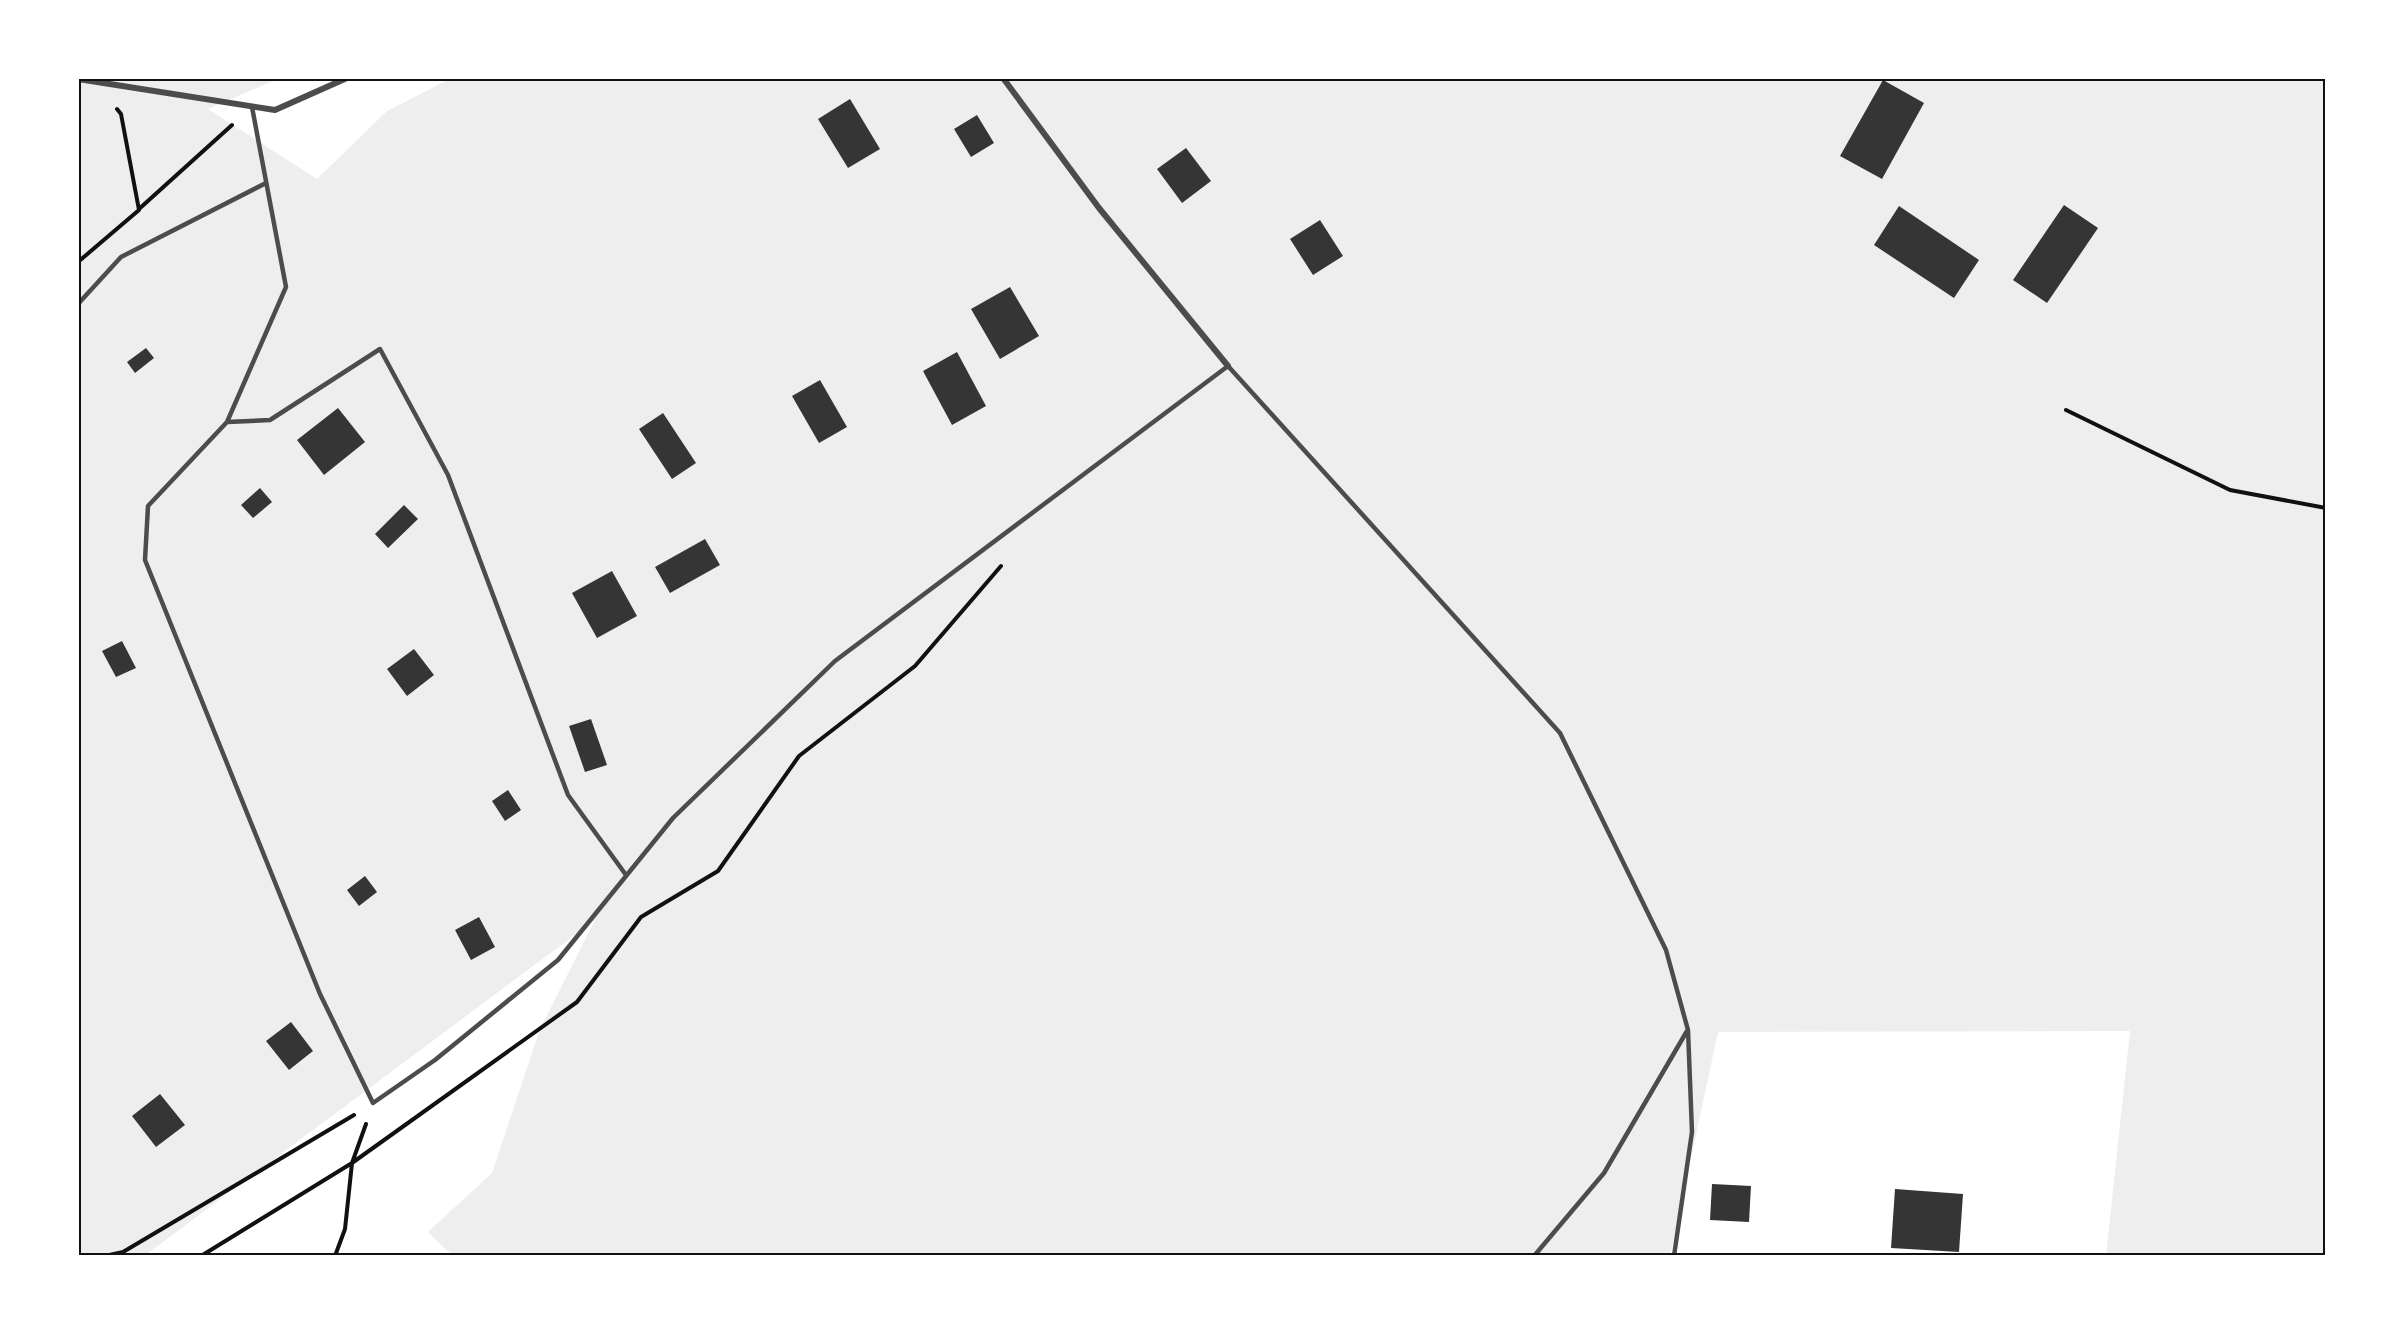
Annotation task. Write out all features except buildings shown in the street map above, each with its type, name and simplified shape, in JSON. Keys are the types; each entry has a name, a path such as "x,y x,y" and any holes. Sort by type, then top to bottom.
{"street":[{"path":"78,79 275,110 347,78"},
{"path":"1003,78 1099,208 1228,366"}],"lane":[{"path":"252,107 286,287 228,422 148,506 145,560 320,994 373,1103 435,1060 558,960 673,818 835,662 1228,366 1560,733 1666,950 1688,1030 1692,1132 1674,1256"},
{"path":"78,304 121,257 266,183"},
{"path":"228,422 270,420 380,348 448,475 568,795 626,875"},
{"path":"1534,1256 1604,1173 1688,1030"}],"path":[{"path":"93,81 121,114 139,210"},
{"path":"78,262 252,107"},
{"path":"2066,410 2230,490 2326,508"},
{"path":"201,1256 352,1163 577,1002 641,917 718,871 799,756 915,666 1005,562"},
{"path":"334,1256 345,1229 352,1163 373,1103"},
{"path":"105,1256 123,1252 373,1103"}],"shaded area":[{"path":"78,78 280,78 208,109 317,179 387,111 452,78 2326,78 2326,1256 2106,1256 2130,1031 1718,1032 1670,1256 453,1256 428,1232 492,1173 540,1029 595,920 144,1256 78,1256"}]}
